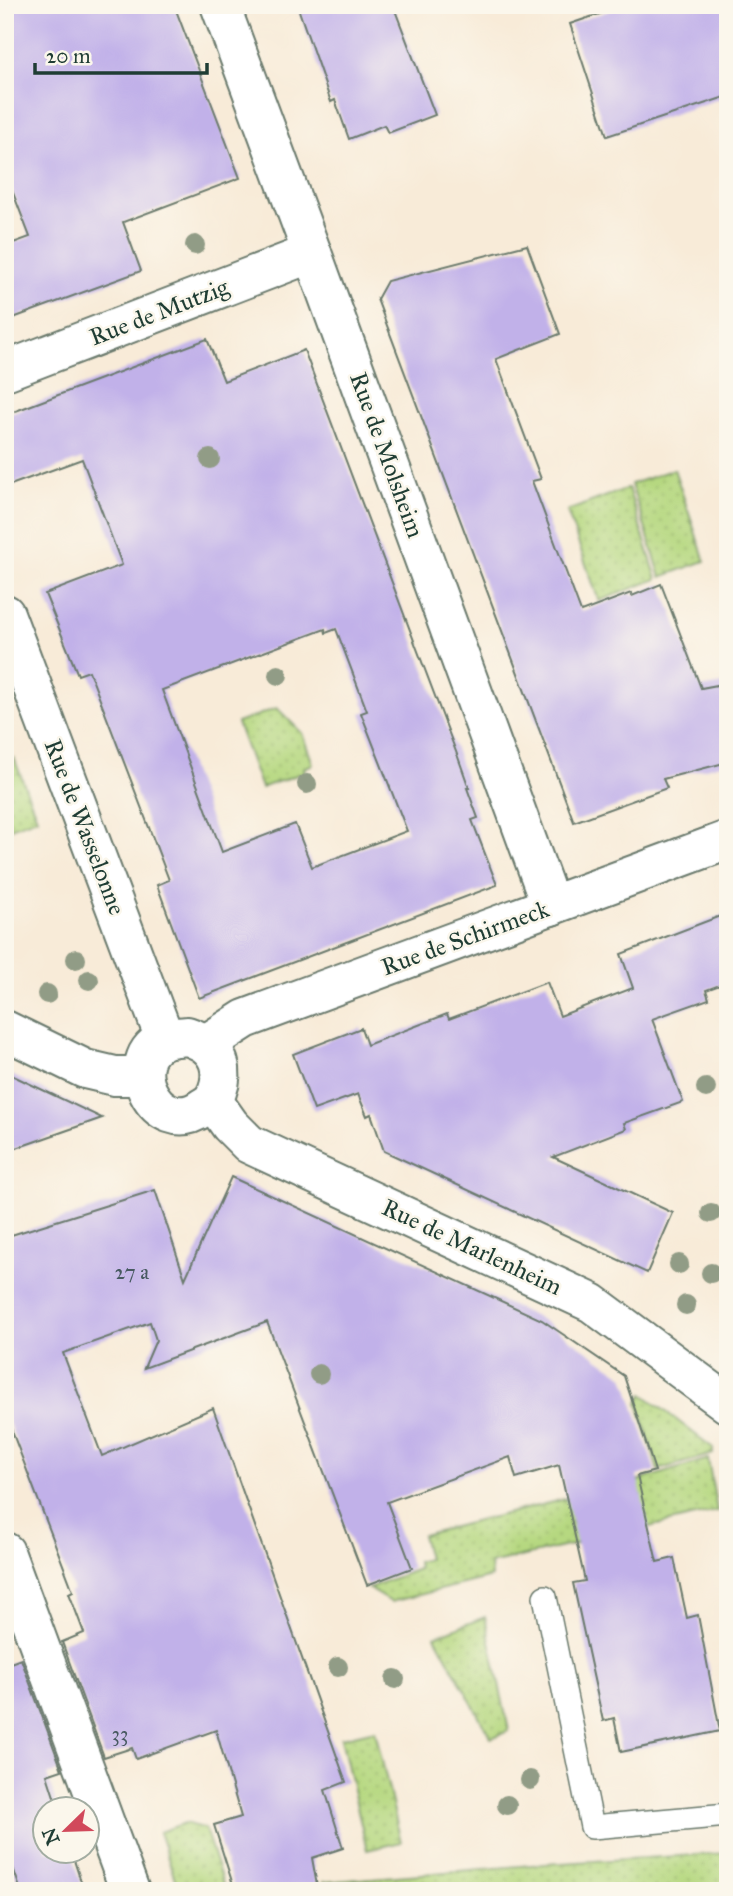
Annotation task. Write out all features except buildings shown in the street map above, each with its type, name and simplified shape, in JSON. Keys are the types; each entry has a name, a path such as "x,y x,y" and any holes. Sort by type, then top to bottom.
{"street":[{"name":"Rue de Molsheim","path":"220,5 551,906"},
{"name":"Rue de Mutzig","path":"5,371 313,253"},
{"name":"Rue de Wasselonne","path":"5,614 166,1039"},
{"name":"Rue de Schirmeck","path":"206,1044 244,1020 728,840"},
{"path":"5,1030 85,1069 115,1076 142,1076"},
{"path":"187,1036 206,1044 219,1060 221,1082 213,1101 197,1112 181,1116 165,1112 150,1098 142,1076 145,1058 153,1047 166,1039 187,1036"},
{"name":"Rue de Marlenheim","path":"213,1101 230,1125 249,1144 592,1303 728,1404"},
{"path":"5,1552 130,1891"}],"lane":[{"path":"545,1597 592,1827 728,1815"}],"green space":[{"path":"674,469 705,561 661,577 631,484"},
{"path":"628,488 657,579 599,601 567,511"},
{"path":"277,708 302,733 313,764 304,768 305,772 261,788 237,723"},
{"path":"14,758 37,818 5,830 5,762"},
{"path":"643,1394 713,1448 713,1454 658,1470 638,1403"},
{"path":"708,1459 717,1511 490,1564 491,1577 391,1602 368,1588 418,1569 417,1562 428,1559 422,1535 644,1479"},
{"path":"485,1617 509,1731 491,1738 435,1636"},
{"path":"375,1730 401,1842 367,1850 341,1738"},
{"path":"185,1823 205,1829 224,1887 212,1891 179,1891 159,1832"},
{"path":"728,1853 728,1891 326,1891 324,1882 544,1864"}]}
